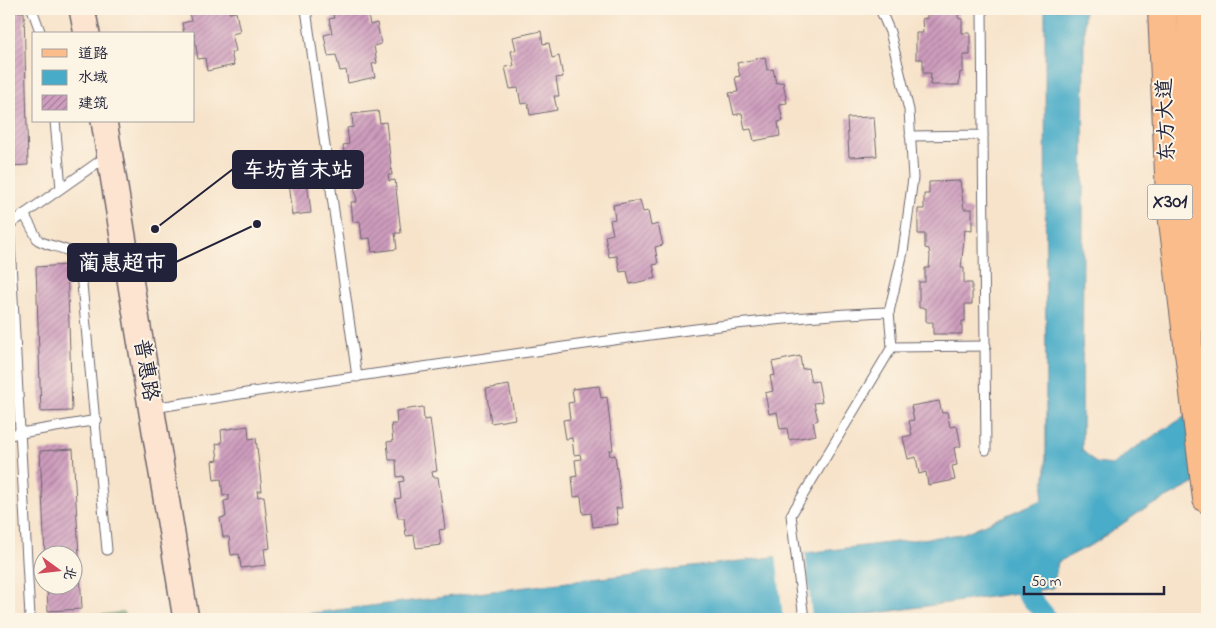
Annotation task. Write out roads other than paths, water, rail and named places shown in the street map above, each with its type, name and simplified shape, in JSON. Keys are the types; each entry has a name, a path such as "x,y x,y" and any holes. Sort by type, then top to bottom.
{"main road":[{"path":"82,9 87,32"},
{"name":"东方大道","path":"1162,9 1170,197 1206,492"},
{"path":"1188,348 1192,117 1190,9"},
{"name":"普惠路","path":"104,122 185,616"}],"lane":[{"path":"32,9 40,32"},
{"path":"306,9 357,377"},
{"path":"804,619 793,540 792,516 892,347 890,312 903,252 913,178 909,110 890,32 880,9"},
{"path":"982,9 986,450"},
{"path":"55,122 60,188"},
{"path":"910,136 983,135"},
{"path":"30,617 9,224 109,154"},
{"path":"24,214 38,240 77,255 80,263 97,420 107,550"},
{"path":"151,408 673,332 837,314 890,312"},
{"path":"892,347 986,346"},
{"path":"9,436 97,420"}],"water":[{"path":"1045,9 1084,9 1082,450 1096,463 1113,465 1133,449 1207,403 1207,477 1141,511 1095,543 1058,562 1053,588 835,619 264,619 962,534 1042,500 1046,469"}],"waterway":[{"path":"1026,592 1048,619"}],"place":[{"name":"蔺惠超市","path":"257,224"},
{"name":"车坊首末站","path":"155,229"}]}
